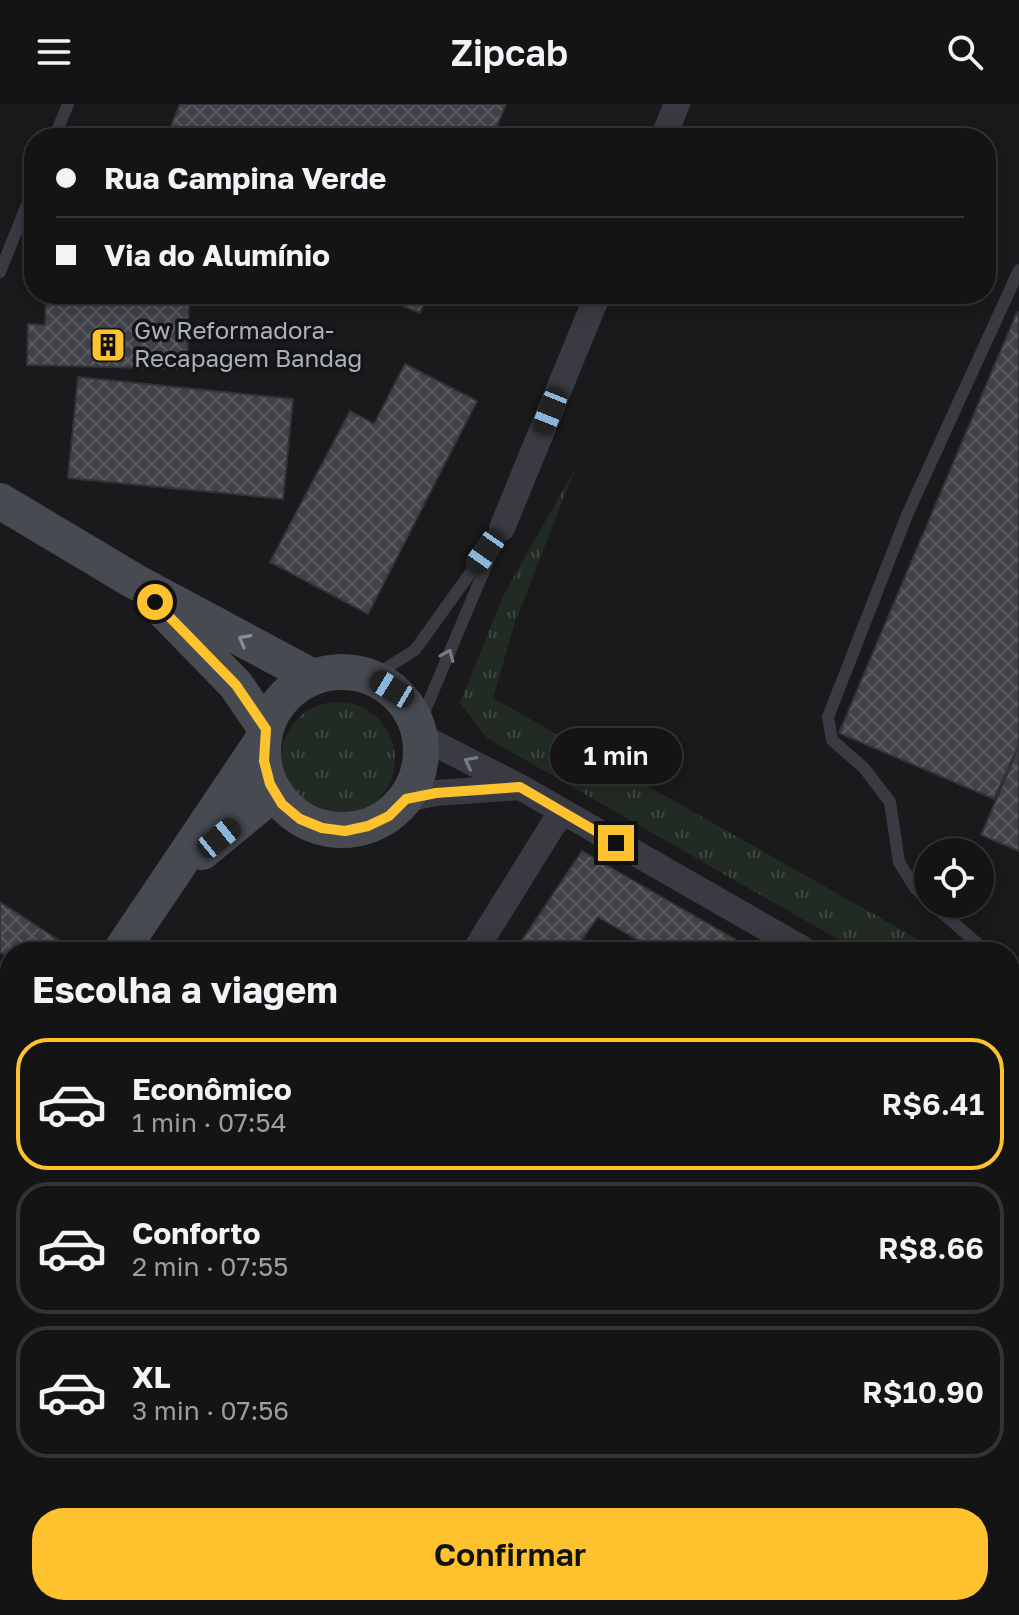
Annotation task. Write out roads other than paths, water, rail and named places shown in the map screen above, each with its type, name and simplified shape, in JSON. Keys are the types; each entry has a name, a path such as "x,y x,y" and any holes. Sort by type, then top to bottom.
{"main road":[{"path":"0,501 134,581 313,677"},
{"path":"127,942 265,734 283,698 313,677 332,672 352,672 372,677 392,689 408,706 419,732 421,758 416,780 406,799 389,816 368,826 345,831 322,828 300,819 282,804 270,784 264,761 265,734 236,685 134,581"},
{"path":"150,909 200,853 275,792"}],"street":[{"path":"667,128 677,104"},
{"path":"502,528 594,304"},
{"path":"419,732 790,942"},
{"path":"406,799 436,793 520,787"},
{"path":"480,942 561,812"}],"lane":[{"path":"58,128 68,104"},
{"path":"0,272 24,212"},
{"path":"914,886 899,862 890,802 864,768 832,740 828,717 907,515 1019,270"},
{"path":"372,677 415,650 502,528"},
{"path":"419,732 502,528"},
{"path":"948,918 976,942"}],"place":[{"name":"Gw Reformadora- Recapagem Bandag","path":"108,345"}]}
